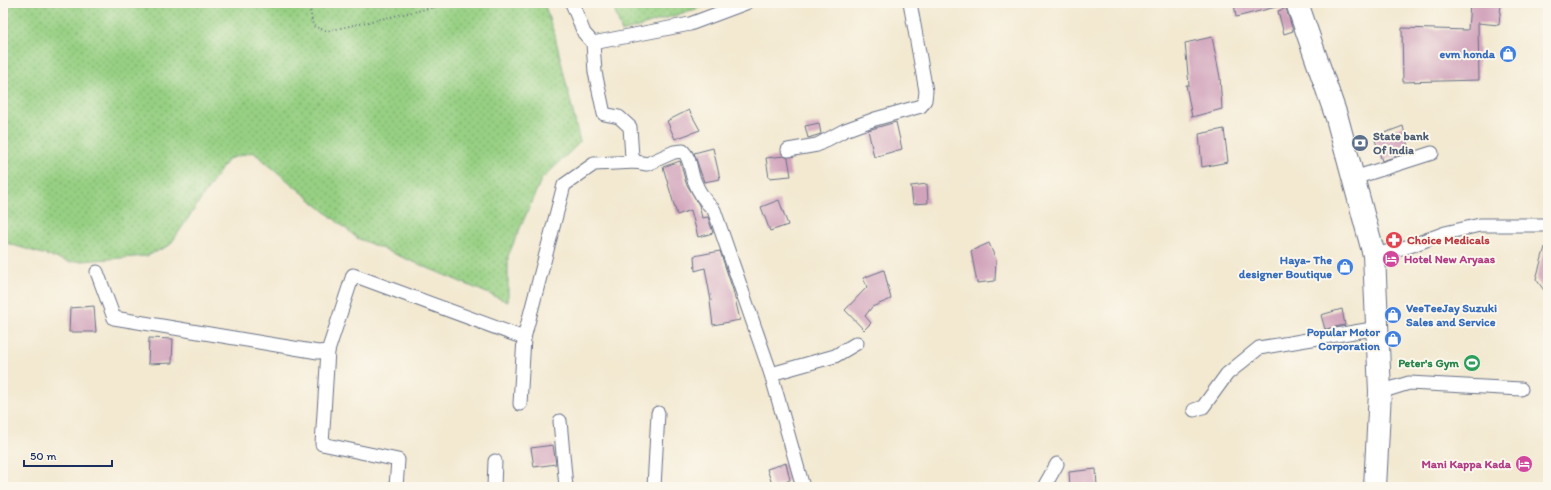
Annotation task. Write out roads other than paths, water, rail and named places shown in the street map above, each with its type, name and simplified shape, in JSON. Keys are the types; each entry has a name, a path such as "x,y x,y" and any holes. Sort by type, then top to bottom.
{"highway":[{"path":"1297,3 1337,118 1374,255 1380,392 1375,487"}],"street":[{"path":"572,3 584,33 593,43 595,72 604,114 619,117 630,127 632,157 636,162"},
{"path":"593,43 690,24 746,3"},
{"path":"788,150 817,145 845,130 875,118 921,106 925,100 926,91 910,3"},
{"path":"520,404 524,338 564,184 594,164 636,162 647,164 674,152 683,151 688,156 694,180 702,198 714,210 771,374 803,487"},
{"path":"1354,178 1432,153"},
{"path":"1374,255 1410,246 1446,233 1480,225 1548,225"},
{"path":"97,272 114,318 318,352 328,351"},
{"path":"396,487 398,460 322,444 328,351 353,275 524,338"},
{"path":"1194,410 1203,407 1227,374 1258,348 1378,328"},
{"path":"771,374 835,356 857,343"},
{"path":"1380,392 1409,383 1521,389"},
{"path":"654,487 658,413"},
{"path":"560,421 566,487"},
{"path":"494,487 495,461"},
{"path":"1044,487 1057,464"}],"place":[{"name":"evm honda","path":"1508,54"},
{"name":"State bank Of India","path":"1360,143"},
{"name":"Choice Medicals","path":"1394,240"},
{"name":"Hotel New Aryaas","path":"1391,259"},
{"name":"Haya- The designer Boutique","path":"1345,267"},
{"name":"VeeTeeJay Suzuki Sales and Service","path":"1393,315"},
{"name":"Popular Motor Corporation","path":"1393,339"},
{"name":"Peter's Gym","path":"1472,363"},
{"name":"Mani Kappa Kada","path":"1524,464"}]}
